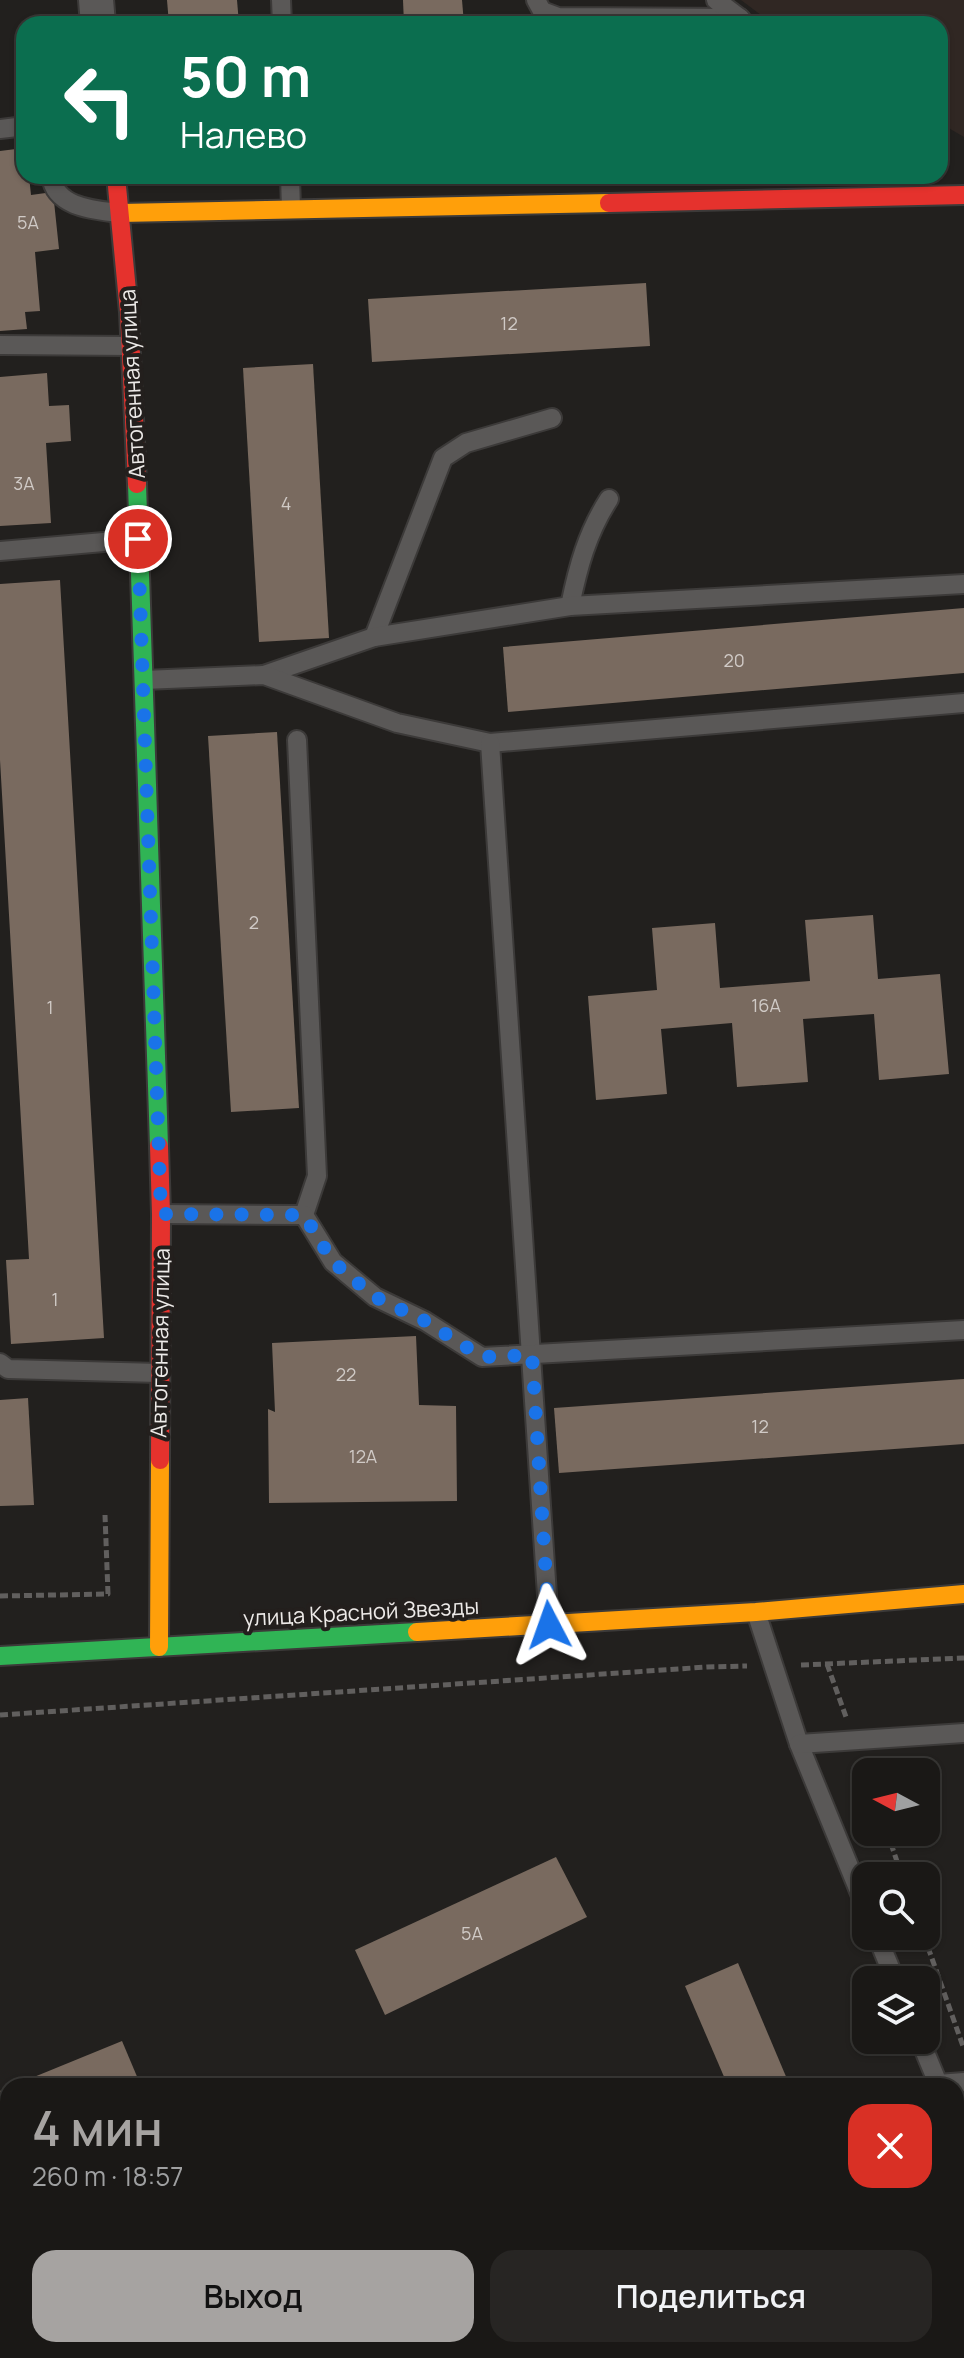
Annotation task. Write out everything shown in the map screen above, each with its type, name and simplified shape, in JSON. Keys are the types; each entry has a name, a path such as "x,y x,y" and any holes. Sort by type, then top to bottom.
{"street":[{"name":"Автогенная улица","path":"117,184 132,346 138,462 161,1214 159,1647"},
{"path":"120,213 964,195"},
{"name":"улица Красной Звезды","path":"0,1656 756,1612 964,1594"}],"lane":[{"path":"536,0 542,11 555,16"},
{"path":"716,0 737,16"},
{"path":"52,184 75,207 120,213"},
{"path":"290,184 291,209"},
{"path":"805,184 806,196"},
{"path":"0,345 132,346"},
{"path":"374,637 443,458 466,443 552,418"},
{"path":"570,606 580,556 595,519 609,499"},
{"path":"0,551 138,539"},
{"path":"144,680 264,675 374,637 570,606 964,584"},
{"path":"264,675 397,723 490,743 964,703"},
{"path":"297,740 317,1176 304,1215"},
{"path":"490,743 549,1625"},
{"path":"161,1214 304,1215"},
{"path":"304,1215 333,1262 375,1297 425,1321 482,1357 964,1330"},
{"path":"0,1363 8,1369 159,1373"},
{"path":"756,1612 799,1744 852,1874"},
{"path":"799,1744 964,1733"},
{"path":"926,2054 935,2078"}],"path":[{"path":"0,1596 108,1594 105,1515"},
{"path":"0,1715 707,1667 964,1658"},
{"path":"929,1950 964,2049"}],"shaded area":[{"path":"741,0 964,0 964,137 948,128 948,16 762,16"}],"building":[{"path":"167,0 237,0 238,16 168,16"},
{"path":"403,0 462,0 463,16 404,16"},
{"path":"16,149 16,184 30,184 31,195 53,192 59,249 35,252 40,311 25,312 27,329 0,331 0,151"},
{"path":"646,283 650,346 372,362 368,299"},
{"path":"313,364 329,638 259,642 243,368"},
{"path":"47,373 49,406 69,405 71,441 46,443 51,523 0,526 0,377"},
{"path":"60,580 104,1338 11,1344 6,1260 29,1259 0,760 0,584"},
{"path":"964,608 964,673 508,712 503,647"},
{"path":"277,732 299,1108 231,1112 208,736"},
{"path":"873,915 878,979 940,974 949,1074 879,1080 874,1014 803,1019 808,1082 737,1087 732,1023 661,1029 667,1094 596,1100 588,996 657,990 652,928 715,923 720,988 810,981 805,920"},
{"path":"416,1336 419,1405 456,1406 457,1501 269,1503 268,1409 275,1412 272,1343"},
{"path":"964,1379 964,1444 559,1473 554,1408"},
{"path":"28,1398 34,1505 0,1506 0,1400"},
{"path":"556,1857 587,1917 385,2015 355,1950"},
{"path":"738,1963 787,2078 725,2078 685,1986"},
{"path":"122,2041 138,2078 32,2078"}],"traffic: fast":[{"path":"137,484 159,1146"},
{"path":"0,1656 417,1632"}],"traffic: slow":[{"path":"120,213 609,203"},
{"path":"159,1647 160,1460"},
{"path":"417,1632 756,1612 964,1594"}],"traffic: jam":[{"path":"117,184 129,312 137,484"},
{"path":"609,203 964,195"},
{"path":"159,1146 160,1460"}],"route":[{"path":"138,539 161,1214 304,1215 333,1262 375,1297 425,1321 482,1357 532,1355 549,1625"}]}
